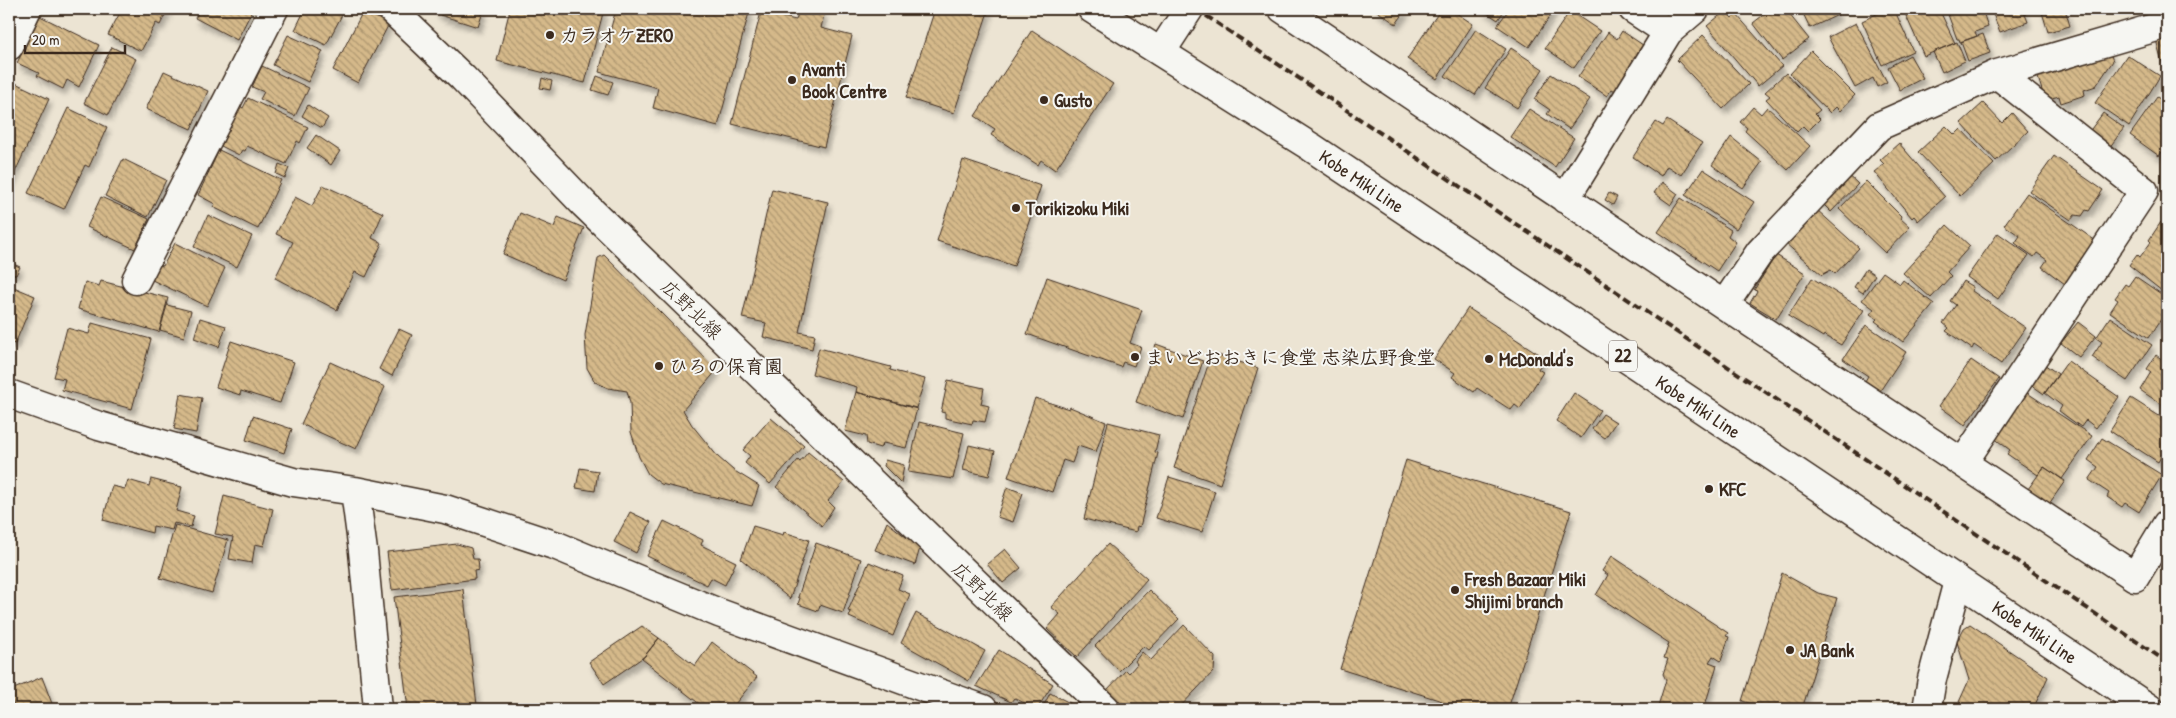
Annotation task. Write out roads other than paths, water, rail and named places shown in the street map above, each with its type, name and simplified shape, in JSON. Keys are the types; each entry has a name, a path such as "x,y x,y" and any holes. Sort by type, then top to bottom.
{"street":[{"path":"9,46 27,9"},
{"path":"136,280 274,9"},
{"name":"広野北線","path":"391,9 463,78 584,204 1106,709"},
{"name":"Kobe Miki Line","path":"1092,9 1311,147 2150,709"},
{"path":"1161,52 1189,9"},
{"path":"1283,9 1565,199 2135,577 2167,524"},
{"path":"1633,9 1668,32"},
{"path":"1565,199 1668,32 1695,9"},
{"path":"1724,305 1760,252 1879,126 1997,74 2167,24"},
{"path":"1962,463 2144,191 1997,74"},
{"path":"9,394 99,426 292,482 355,490 445,509 557,546 719,613 983,709"},
{"path":"355,490 363,551 378,709"},
{"path":"1927,709 1932,679 1958,581"}],"railway":[{"path":"1196,9 2167,662"}],"place":[{"name":"カラオケZERO","path":"550,35"},
{"name":"Avanti Book Centre","path":"792,80"},
{"name":"Gusto","path":"1044,100"},
{"name":"Torikizoku Miki","path":"1016,208"},
{"name":"まいどおおきに食堂 志染広野食堂","path":"1135,357"},
{"name":"McDonald's","path":"1489,359"},
{"name":"ひろの保育園","path":"659,366"},
{"name":"KFC","path":"1709,489"},
{"name":"Fresh Bazaar Miki Shijimi branch","path":"1455,590"},
{"name":"JA Bank","path":"1790,650"}]}
